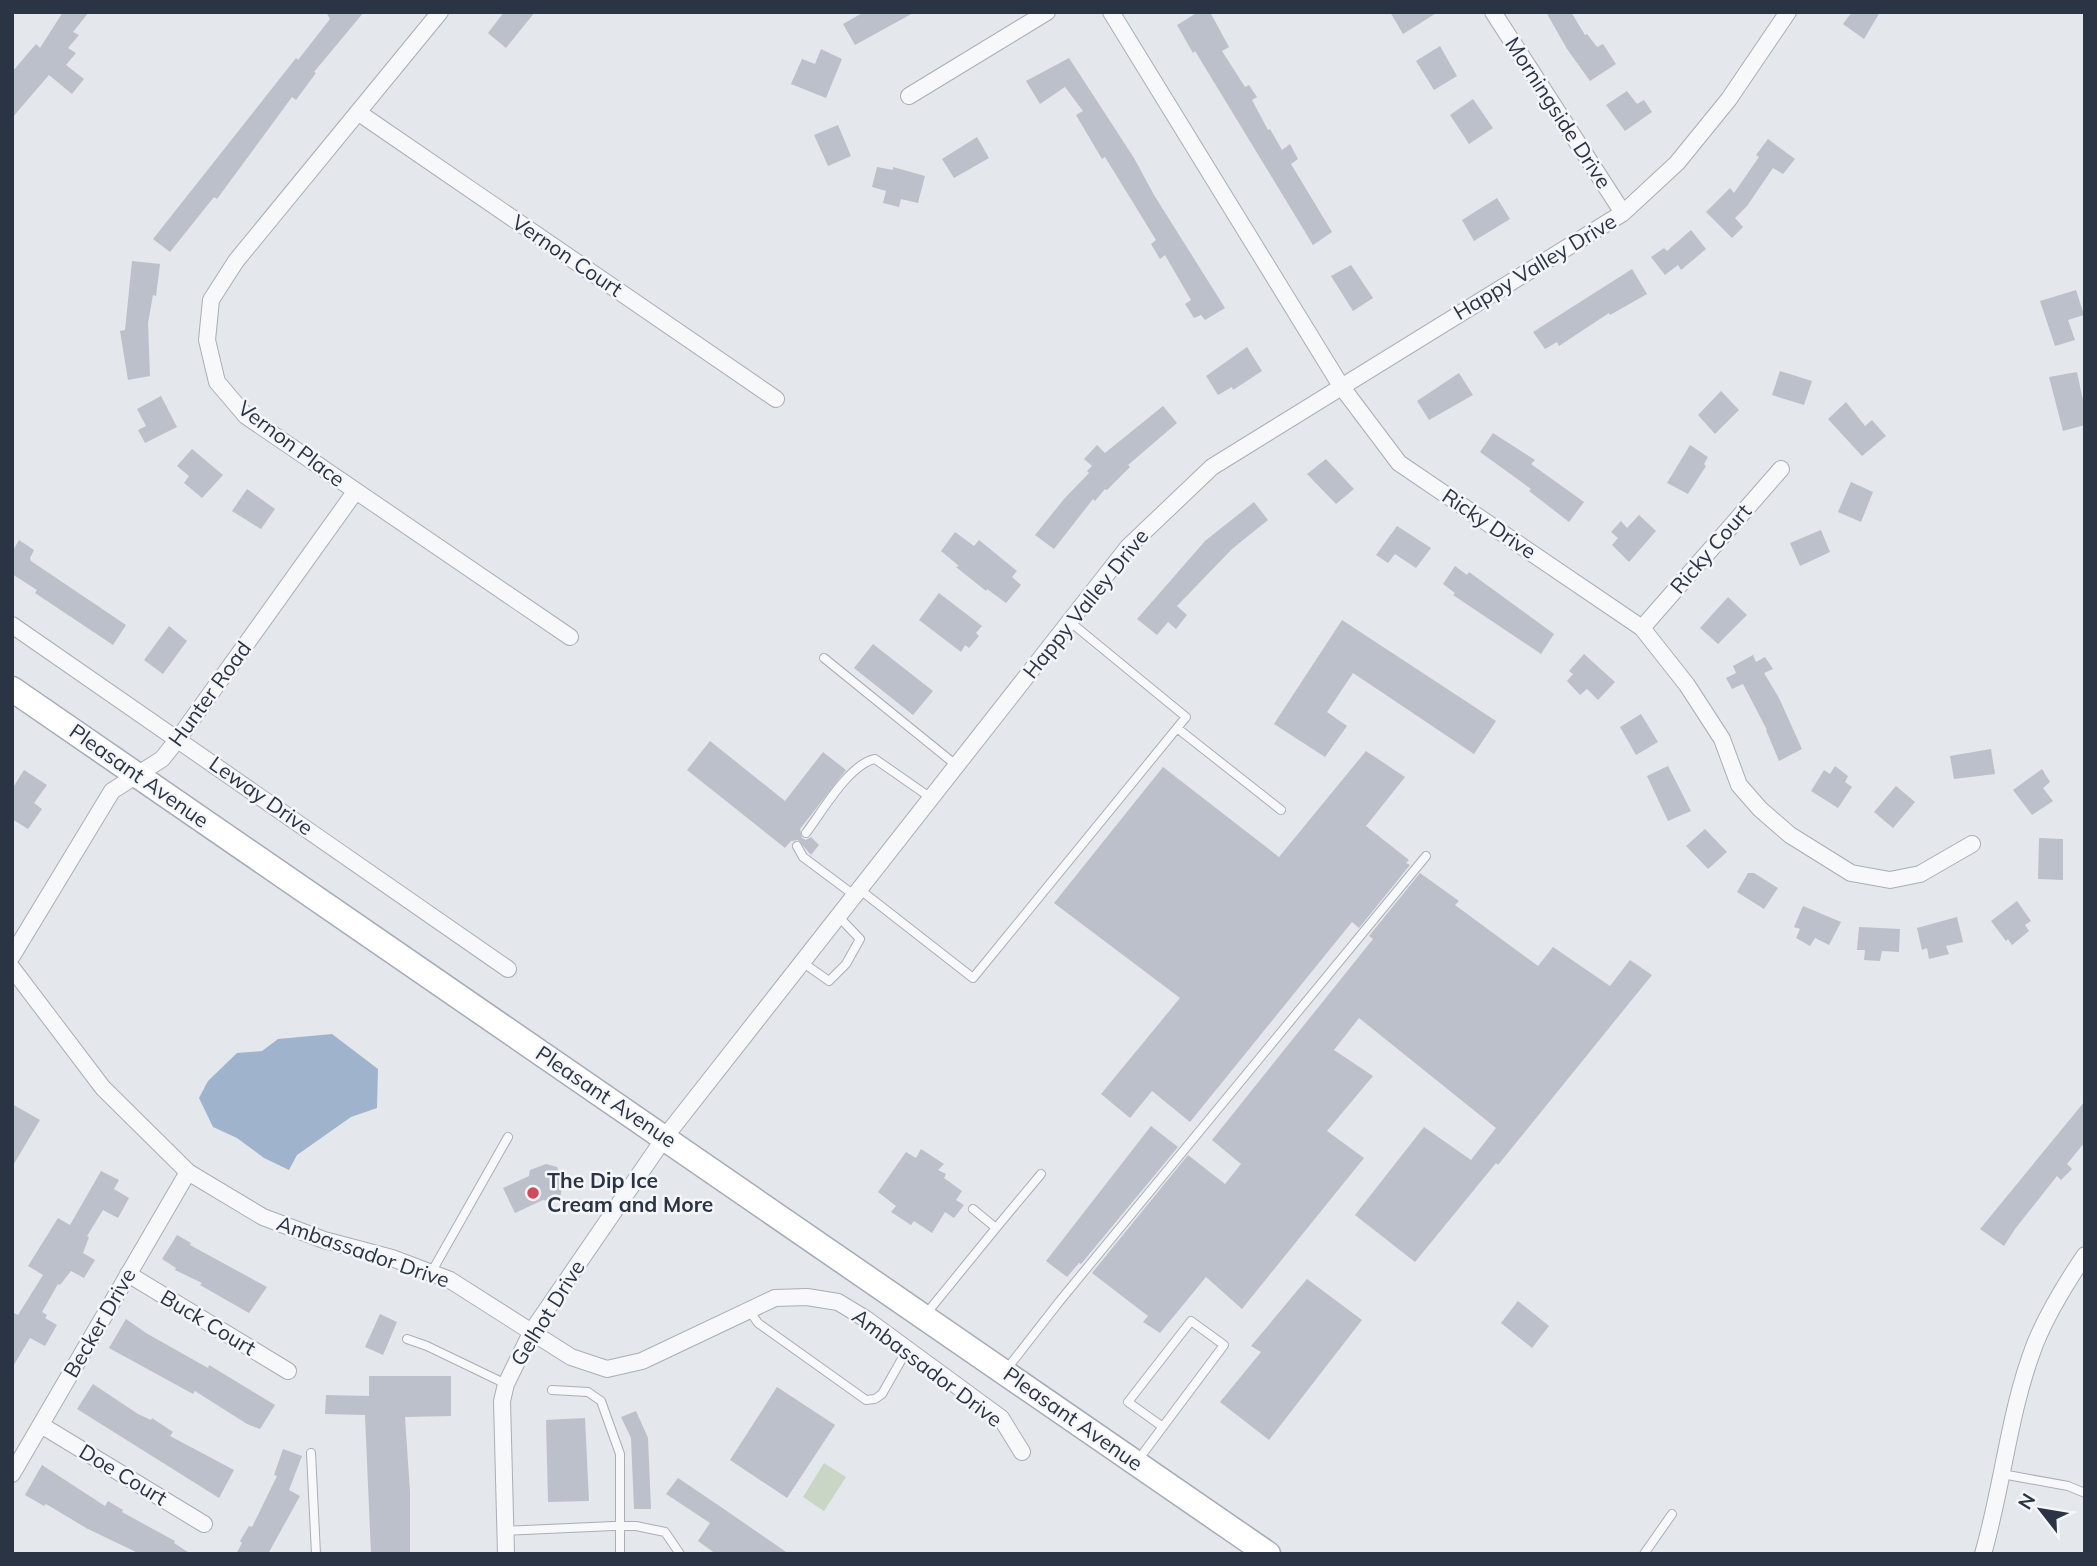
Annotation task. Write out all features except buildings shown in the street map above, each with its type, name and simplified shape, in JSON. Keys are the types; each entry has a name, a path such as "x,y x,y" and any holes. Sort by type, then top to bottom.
{"main road":[{"name":"Pleasant Avenue","path":"12,689 1268,1554"}],"street":[{"name":"Vernon Place","path":"440,12 236,261 211,300 206,340 217,382 246,416 570,637"},
{"path":"909,96 1047,12"},
{"name":"Ricky Drive","path":"1111,12 1341,386 1399,463 1642,628 1687,685 1721,739 1739,785 1760,809 1790,835 1851,873 1890,880 1920,874 1972,844"},
{"name":"Morningside Drive","path":"1493,12 1623,213"},
{"name":"Happy Valley Drive","path":"664,1137 1128,547 1212,467 1623,213 1677,163 1729,99 1788,12"},
{"name":"Vernon Court","path":"359,113 776,399"},
{"name":"Ricky Court","path":"1642,628 1781,469"},
{"name":"Hunter Road","path":"12,956 112,791 162,759 355,492"},
{"name":"Leway Drive","path":"12,625 508,969"},
{"name":"Ambassador Drive","path":"12,968 103,1088 188,1172 263,1217 324,1240 392,1258 450,1280 571,1357 607,1368 642,1361 775,1298 807,1297 838,1302 1001,1418 1022,1452"},
{"name":"Gelhot Drive","path":"506,1554 502,1402 506,1384 532,1331 664,1137"},
{"name":"Becker Drive","path":"12,1474 188,1172"},
{"path":"1983,1554 2021,1390 2035,1346 2049,1312 2085,1255"},
{"name":"Buck Court","path":"128,1274 288,1371"},
{"name":"Doe Court","path":"41,1425 204,1524"}],"lane":[{"path":"797,846 803,858 857,892 974,978 1186,717 1069,621"},
{"path":"824,659 956,765"},
{"path":"1177,729 1281,810"},
{"path":"806,834 855,769 866,761 875,759 931,798"},
{"path":"1005,1372 1059,1302 1426,856"},
{"path":"802,962 829,981 846,964 860,939 838,916"},
{"path":"431,1273 508,1137"},
{"path":"924,1316 1041,1174"},
{"path":"973,1209 996,1228"},
{"path":"749,1310 758,1323 866,1400 875,1399 882,1394 907,1349"},
{"path":"1136,1463 1163,1427 1224,1345 1191,1321 1128,1402 1163,1427"},
{"path":"407,1339 506,1384"},
{"path":"552,1390 588,1392 601,1401 621,1454 620,1554"},
{"path":"311,1453 316,1554"},
{"path":"2002,1474 2068,1486 2085,1493"},
{"path":"1644,1554 1672,1514"},
{"path":"505,1531 636,1527 665,1532 680,1554"}],"green space":[{"path":"824,1463 846,1477 824,1511 803,1497"}],"water":[{"path":"332,1034 378,1069 377,1108 351,1117 297,1155 289,1170 264,1158 237,1138 213,1127 199,1098 208,1081 237,1053 262,1051 278,1039"}],"place":[{"name":"The Dip Ice Cream and More","path":"533,1193"}]}
